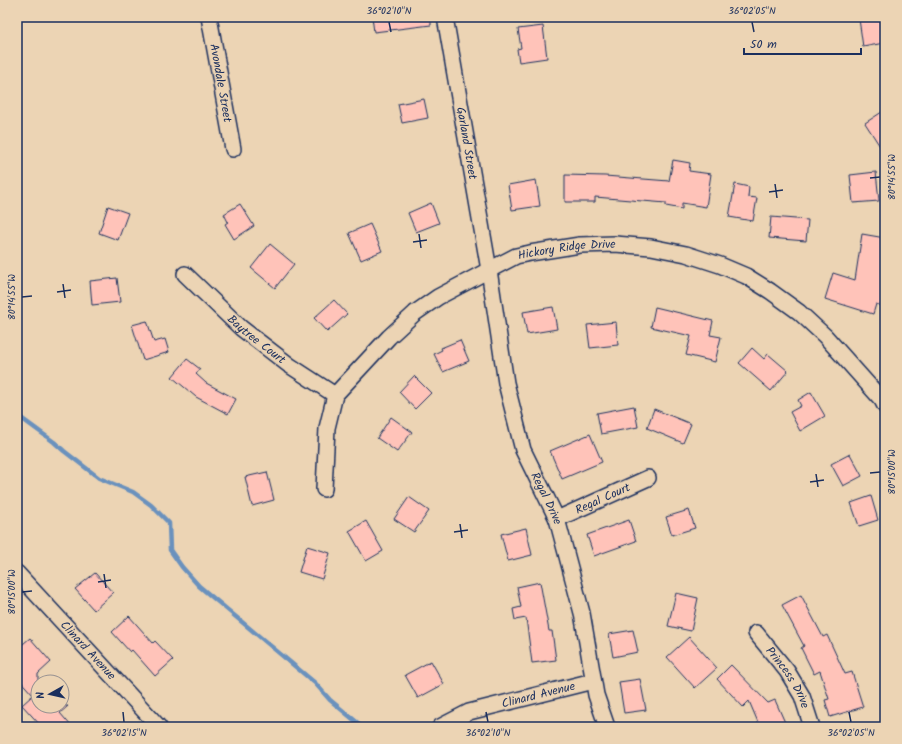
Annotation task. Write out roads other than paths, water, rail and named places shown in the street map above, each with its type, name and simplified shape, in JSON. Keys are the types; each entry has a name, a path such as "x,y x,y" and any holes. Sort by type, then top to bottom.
{"street":[{"name":"Avondale Street","path":"209,17 233,149"},
{"name":"Garland Street","path":"445,17 489,270"},
{"name":"Hickory Ridge Drive","path":"324,489 327,428 335,395 389,337 415,312 438,296 516,256 580,245 615,244 658,248 686,254 720,265 746,276 799,312 825,336 884,400"},
{"name":"Regal Drive","path":"489,270 506,383 523,450 557,519 582,613 596,695 607,727"},
{"name":"Baytree Court","path":"185,274 241,328 289,365 335,395"},
{"name":"Regal Court","path":"557,519 648,478"},
{"name":"Clinard Avenue","path":"17,573 159,727"},
{"name":"Princess Drive","path":"756,633 788,670 802,696 812,727"},
{"name":"Clinard Avenue","path":"440,727 469,712 593,682"}],"waterway":[{"path":"17,415 99,478 133,492 151,505 169,523 170,550 182,567 199,586 315,683 330,700 359,724 360,727"}]}
